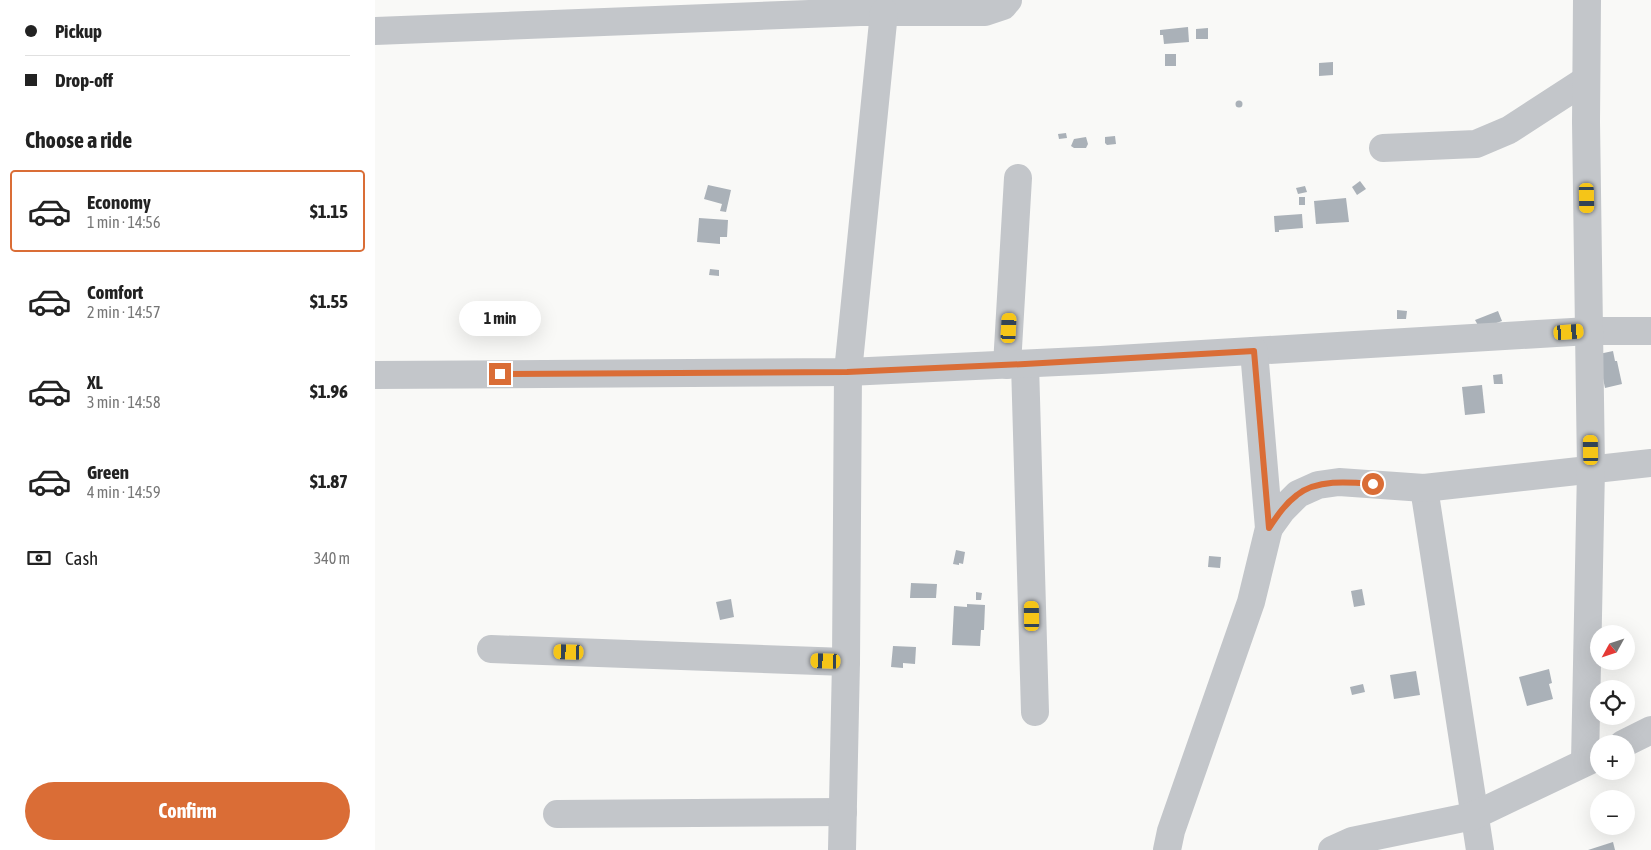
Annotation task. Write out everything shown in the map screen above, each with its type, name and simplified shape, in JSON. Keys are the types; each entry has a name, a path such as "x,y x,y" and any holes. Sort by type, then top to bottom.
{"street":[{"path":"375,31 868,8 985,12 1003,6 1008,0"},
{"path":"1587,0 1586,80 1592,735"},
{"path":"842,850 846,662 847,372 868,8"},
{"path":"1383,148 1476,144 1509,130 1586,80"},
{"path":"1018,178 1016,365 1035,712"},
{"path":"375,375 847,372 1016,365 1589,331 1651,331"},
{"path":"1167,850 1171,831 1251,602 1269,528 1254,351"},
{"path":"1269,528 1282,510 1298,494 1318,485 1339,482 1424,488 1651,463"},
{"path":"1424,488 1473,816 1480,850"},
{"path":"491,649 846,662"},
{"path":"1635,738 1651,730"},
{"path":"1332,850 1352,841 1473,816 1590,760"},
{"path":"557,814 843,812"}],"building":[{"path":"1188,27 1189,42 1164,44 1163,35 1160,35 1160,30"},
{"path":"1208,28 1208,39 1196,39 1196,29"},
{"path":"1165,54 1176,54 1176,66 1165,66"},
{"path":"1333,62 1333,75 1319,76 1319,63"},
{"path":"1239,101 1242,104 1239,107 1236,104"},
{"path":"1066,133 1067,138 1059,139 1058,134"},
{"path":"1115,136 1116,144 1107,145 1105,143 1105,137"},
{"path":"1086,137 1088,144 1086,148 1074,148 1071,146 1074,139"},
{"path":"1360,181 1366,189 1357,195 1352,187"},
{"path":"708,185 731,190 726,212 720,211 722,204 704,199"},
{"path":"1305,186 1307,192 1298,194 1296,188"},
{"path":"1299,197 1305,197 1305,205 1299,205"},
{"path":"1346,198 1349,222 1316,224 1314,201"},
{"path":"1302,214 1303,228 1275,232 1274,216"},
{"path":"699,218 728,220 727,237 720,237 720,244 697,242"},
{"path":"710,269 719,270 719,276 709,275"},
{"path":"1397,310 1407,311 1406,319 1397,319"},
{"path":"1498,311 1502,321 1480,329 1475,320"},
{"path":"1613,351 1622,384 1605,388 1599,354"},
{"path":"1502,374 1503,384 1494,384 1493,375"},
{"path":"1482,385 1485,413 1465,415 1462,387"},
{"path":"956,550 965,552 963,564 953,564"},
{"path":"1209,556 1221,557 1220,568 1208,567"},
{"path":"911,583 937,584 936,598 910,598"},
{"path":"1362,589 1365,605 1354,607 1351,591"},
{"path":"976,592 982,593 981,600 976,600"},
{"path":"731,599 734,617 720,620 716,602"},
{"path":"967,604 985,605 984,630 981,630 980,646 952,645 954,606 967,607"},
{"path":"893,646 916,647 915,664 903,663 903,668 891,667"},
{"path":"1549,669 1552,683 1549,684 1553,699 1527,706 1519,677"},
{"path":"1416,671 1420,695 1394,699 1390,675"},
{"path":"1363,684 1365,692 1352,695 1350,687"},
{"path":"1613,842 1615,850 1588,850"}],"route":[{"path":"500,374 847,372 1254,351 1269,528 1282,510 1298,494 1318,485 1339,482 1373,484"}]}
